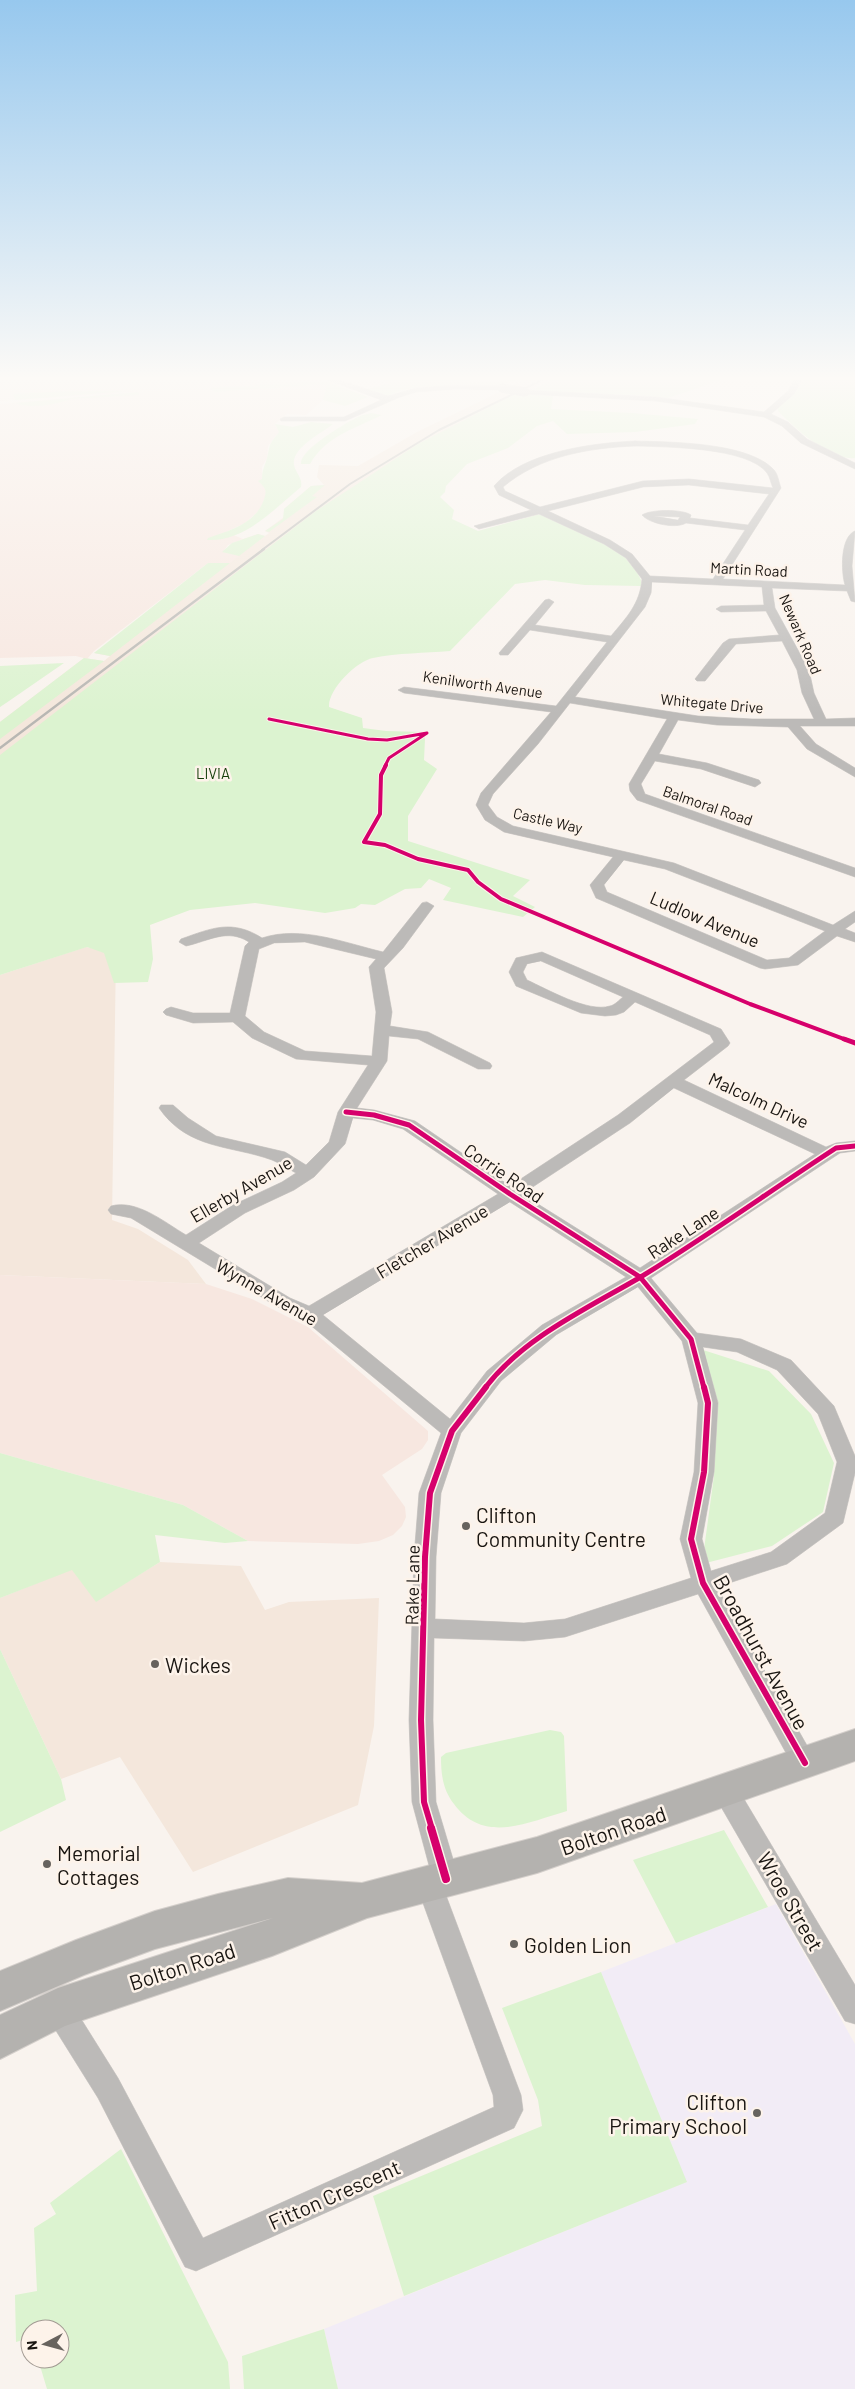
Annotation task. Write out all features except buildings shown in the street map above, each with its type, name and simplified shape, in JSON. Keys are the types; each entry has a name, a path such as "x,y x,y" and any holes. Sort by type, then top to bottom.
{"main road":[{"name":"Bolton Road","path":"0,2038 23,2024 58,2008 272,1937 366,1900 537,1855 726,1792 855,1746"},
{"name":"Bolton Road","path":"0,1991 76,1959 142,1935 218,1912 288,1896 366,1900"}],"street":[{"path":"501,491 607,542 629,556 647,579"},
{"path":"479,526 614,491"},
{"path":"716,582 775,492 771,491"},
{"path":"684,520 751,528"},
{"path":"855,534 849,547 846,567 850,588 855,599"},
{"name":"Martin Road","path":"647,579 850,588"},
{"name":"Castle Way","path":"647,579 646,592 640,607 534,741 486,793 482,801 483,809 494,822 509,829 669,866 855,938"},
{"name":"Newark Road","path":"767,585 770,608 803,670 808,693 822,723"},
{"path":"504,653 549,602"},
{"path":"721,609 770,608"},
{"path":"528,627 615,640"},
{"path":"701,679 727,645 733,642 786,638"},
{"name":"Kenilworth Avenue","path":"404,690 421,690 559,710"},
{"name":"Whitegate Drive","path":"568,699 676,716 724,721 855,722"},
{"name":"Balmoral Road","path":"676,716 635,784 636,791 645,800 855,873"},
{"path":"792,723 798,735 808,746 855,773"},
{"path":"653,757 702,766 755,783"},
{"name":"Ludlow Avenue","path":"622,854 597,885 601,895 765,965 793,962 836,930"},
{"name":"Ellerby Avenue","path":"185,1244 239,1209 288,1186 308,1173 338,1144 346,1112 379,1061 384,1012 376,967 398,945 427,906"},
{"path":"836,930 855,915"},
{"path":"186,942 234,929 245,932 261,943"},
{"path":"237,1017 252,946 273,938 305,938 386,957"},
{"path":"542,956 634,995 617,1010 603,1011 580,1008 521,983 516,972 521,961 542,956"},
{"name":"Fletcher Avenue","path":"310,1314 510,1194 624,1119 722,1043 716,1032 634,995"},
{"path":"171,1012 193,1018 237,1017 258,1035 302,1056 379,1061"},
{"path":"382,1030 422,1035 484,1066"},
{"name":"Malcolm Drive","path":"673,1081 828,1154"},
{"path":"166,1108 182,1122 210,1140 279,1156 308,1173"},
{"name":"Corrie Road","path":"346,1112 374,1115 409,1124 510,1194 640,1277"},
{"name":"Rake Lane","path":"438,1882 424,1802 421,1720 425,1628 425,1557 430,1493 452,1431 494,1376 549,1330 640,1277 836,1148 855,1146"},
{"name":"Wynne Avenue","path":"117,1210 136,1213 283,1302 310,1314 452,1431"},
{"name":"Broadhurst Avenue","path":"640,1277 691,1339 708,1403 704,1472 691,1539 703,1583 806,1763"},
{"name":"Broadhurst Avenue","path":"425,1628 524,1632 565,1628 779,1558 835,1516 847,1462 827,1411 784,1366 741,1346 691,1339"},
{"name":"Wroe Street","path":"726,1792 855,2011"},
{"name":"Fitton Crescent","path":"58,2008 108,2088 196,2256 504,2118 509,2110 508,2095 438,1882"}],"shaded area":[{"path":"0,491 266,491 260,510 245,523 226,532 243,539 228,545 223,552 239,556 230,563 208,563 94,651 87,659 76,656 0,658"},
{"path":"305,491 384,491 147,656 133,654 0,768 0,722 84,658 104,661 110,656 94,653 238,556 222,552 243,539 258,534 265,536 269,533 265,531 284,517 284,509"},
{"path":"86,947 116,953 112,1220 138,1229 188,1260 206,1284 0,1275 0,975"},
{"path":"0,1275 206,1284 252,1299 308,1327 428,1431 428,1440 422,1449 382,1475 405,1507 406,1517 402,1526 393,1535 379,1541 358,1544 248,1541 183,1505 0,1453"},
{"path":"160,1562 241,1566 265,1610 289,1602 379,1598 374,1726 358,1805 193,1872 120,1757 61,1779 0,1649 0,1598 72,1569 96,1601"},
{"name":"Clifton Primary School","path":"776,1904 855,2044 855,2389 338,2389 324,2329 686,2182 601,1972"}],"green space":[{"path":"266,491 296,491 246,530 234,536 207,540 240,526 254,516 259,510"},
{"path":"305,491 317,491 312,496 317,497 269,532 265,531 283,519 284,509"},
{"name":"LIVIA","path":"346,491 445,491 440,497 454,510 452,519 478,531 540,514 603,542 624,556 637,572 641,580 641,586 585,585 545,580 515,584 450,651 392,655 366,660 352,670 338,684 330,700 329,707 362,718 363,728 423,732 425,739 424,760 437,769 408,816 408,841 530,880 513,896 535,907 523,917 443,900 451,888 429,879 421,888 405,889 375,905 361,904 355,908 325,913 255,903 190,910 150,925 153,959 148,982 114,983 104,953 87,947 0,975 0,755 316,511"},
{"path":"258,534 265,536 239,556 222,552 232,543"},
{"path":"208,563 230,563 110,656 94,653"},
{"path":"84,658 104,661 0,739 0,722"},
{"path":"64,663 9,701 0,707 0,666"},
{"path":"700,1349 769,1371 811,1414 834,1463 823,1512 772,1546 702,1564 714,1476 714,1405"},
{"path":"0,1453 183,1505 248,1541 225,1543 155,1535 160,1562 96,1602 72,1570 0,1598"},
{"path":"0,1649 61,1779 66,1800 0,1832"},
{"path":"550,1730 561,1732 564,1736 567,1811 522,1824 493,1827 479,1824 466,1817 454,1804 447,1793 442,1776 441,1757 446,1753"},
{"path":"724,1830 768,1907 676,1943 633,1860"},
{"path":"601,1972 687,2182 404,2296 373,2196 542,2126 538,2100 502,2008"},
{"path":"121,2149 228,2362 230,2389 47,2389 41,2369 70,2369 70,2319 20,2319 20,2341 16,2342 15,2295 37,2291 34,2228 56,2214 50,2203"},
{"path":"324,2329 338,2389 244,2389 242,2356"}],"railway":[{"path":"262,550 340,491"},
{"path":"0,748 264,549"}],"cycle path":[{"path":"269,719 368,739 387,740 427,733 389,758 381,775 380,814 364,842 385,845 418,859 468,870 478,882 501,899 750,1004 855,1043"},
{"path":"346,1112 374,1115 409,1125 510,1194 640,1277 691,1339 708,1403 704,1472 691,1539 703,1583 805,1763"},
{"path":"446,1879 424,1802 421,1720 425,1557 430,1493 452,1431 494,1376 549,1330 640,1277 836,1148 855,1146"}],"place":[{"name":"Clifton Community Centre","path":"466,1526"},
{"name":"Wickes","path":"155,1664"},
{"name":"Memorial Cottages","path":"47,1864"},
{"name":"Golden Lion","path":"514,1944"},
{"name":"Clifton Primary School","path":"757,2113"}]}
